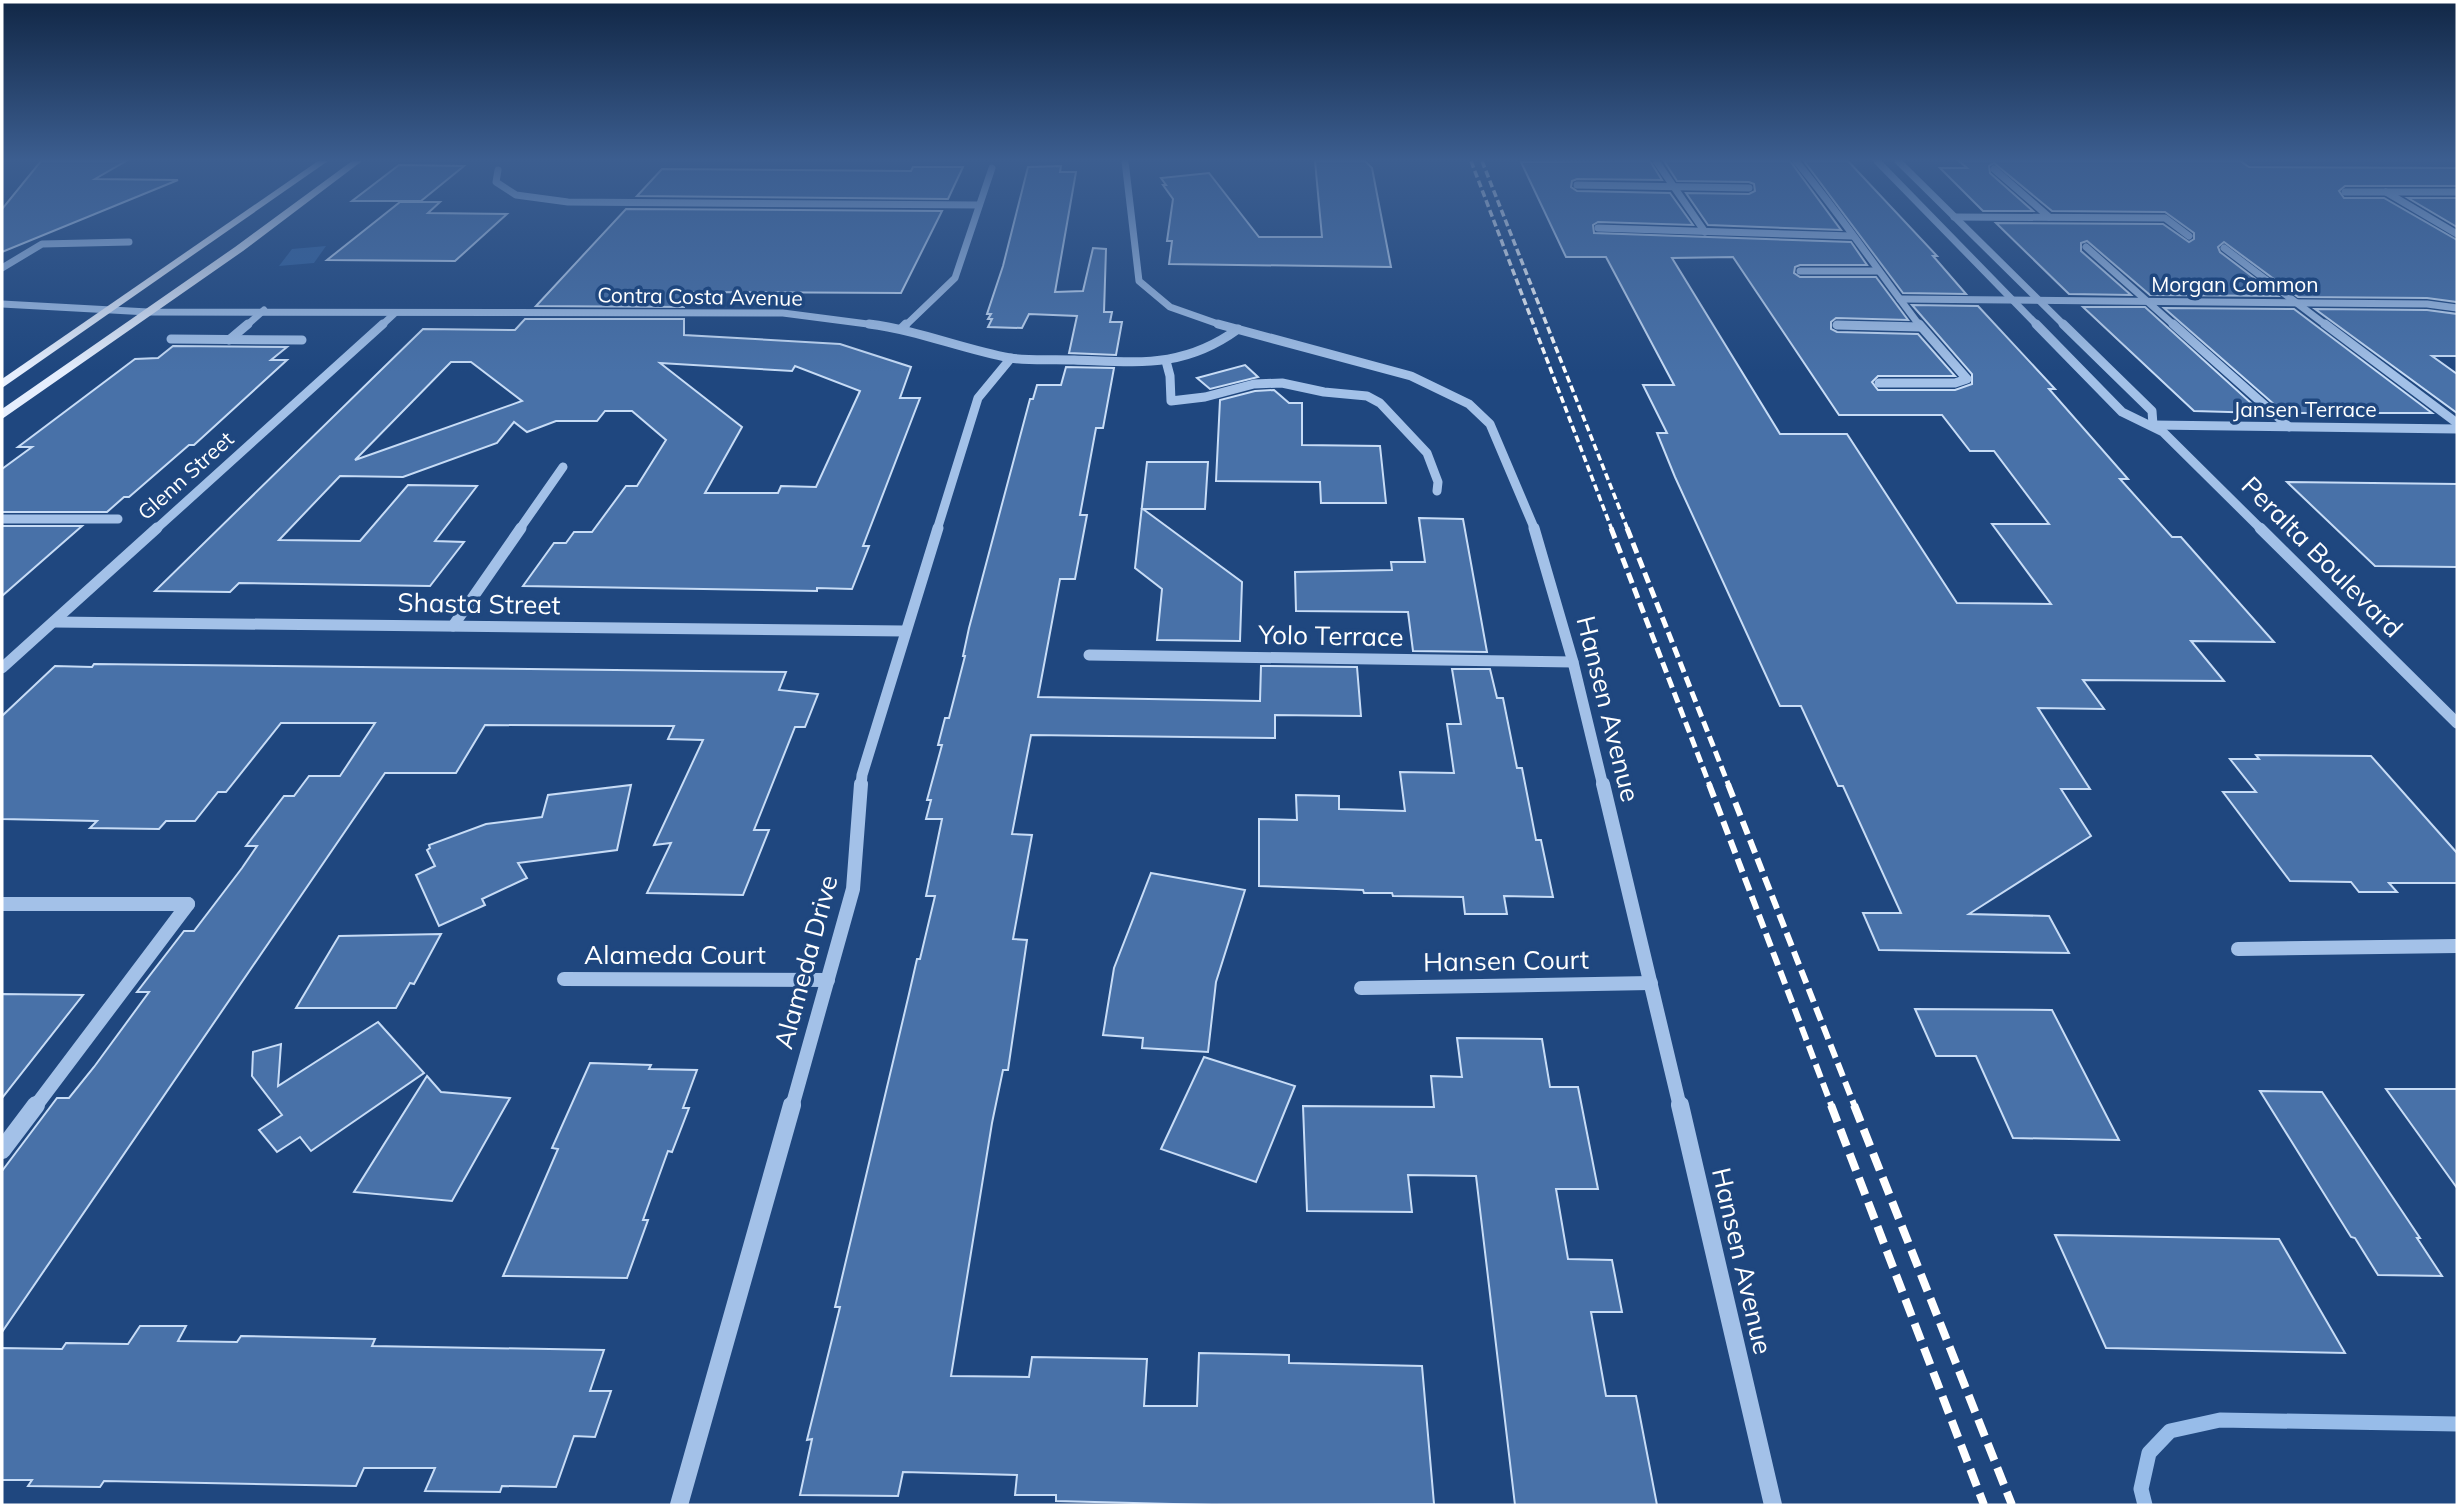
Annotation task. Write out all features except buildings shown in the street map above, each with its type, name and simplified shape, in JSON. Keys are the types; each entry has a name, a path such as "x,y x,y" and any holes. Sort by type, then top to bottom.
{"main road":[{"path":"2,384 223,231"},
{"path":"2,415 260,231"}],"street":[{"path":"902,328 955,278 970,231"},
{"name":"Hansen Avenue","path":"1133,231 1139,281 1170,307 1238,329 1411,376 1469,404 1490,424 1533,524 1573,662 1773,1505"},
{"path":"1681,231 1852,236"},
{"path":"1850,231 1921,327 1966,379 1955,383 1879,383"},
{"name":"Peralta Boulevard","path":"1945,231 2122,412 2153,425 2457,723"},
{"name":"Peralta Boulevard","path":"1968,231 2152,411 2153,425"},
{"path":"2183,231 2189,236"},
{"path":"2,268 42,244 129,242"},
{"path":"2086,247 2289,427"},
{"path":"2224,248 2457,423"},
{"path":"1800,271 1878,271"},
{"name":"Morgan Common","path":"1900,299 2427,304 2457,309"},
{"name":"Contra Costa Avenue","path":"2,304 148,312 264,310 395,313 783,313 902,328 1010,358 1166,360 1192,355 1215,346 1238,329"},
{"path":"229,340 264,310"},
{"name":"Glenn Street","path":"2,668 395,313"},
{"path":"1837,325 1921,327"},
{"path":"171,339 302,340"},
{"name":"Alameda Drive","path":"679,1505 853,889 862,775 904,631 978,398 1010,358"},
{"path":"1166,360 1171,401 1205,397 1254,384 1282,383 1325,392 1367,396 1380,404 1427,453 1438,482 1437,492"},
{"name":"Jansen Terrace","path":"2153,425 2457,429"},
{"path":"453,626 563,467"},
{"path":"2,519 118,519"},
{"name":"Shasta Street","path":"54,622 904,631"},
{"name":"Yolo Terrace","path":"1088,655 1573,662"},
{"path":"2,904 188,904"},
{"path":"2,1150 188,904"},
{"path":"2238,949 2457,946"},
{"name":"Alameda Court","path":"564,979 828,980"},
{"name":"Hansen Court","path":"1361,988 1651,983"}],"shaded area":[{"path":"326,246 314,263 279,266 292,249"}],"waterway":[{"path":"2145,1505 2141,1489 2149,1453 2170,1431 2220,1420 2457,1424"}],"railway":[{"path":"1498,231 1612,530"},
{"path":"1510,231 1628,530"},
{"path":"1611,528 1710,786"},
{"path":"1627,528 1729,786"},
{"path":"1709,784 1832,1107"},
{"path":"1728,784 1855,1107"},
{"path":"1831,1105 1984,1505"},
{"path":"1854,1105 2012,1505"}]}
